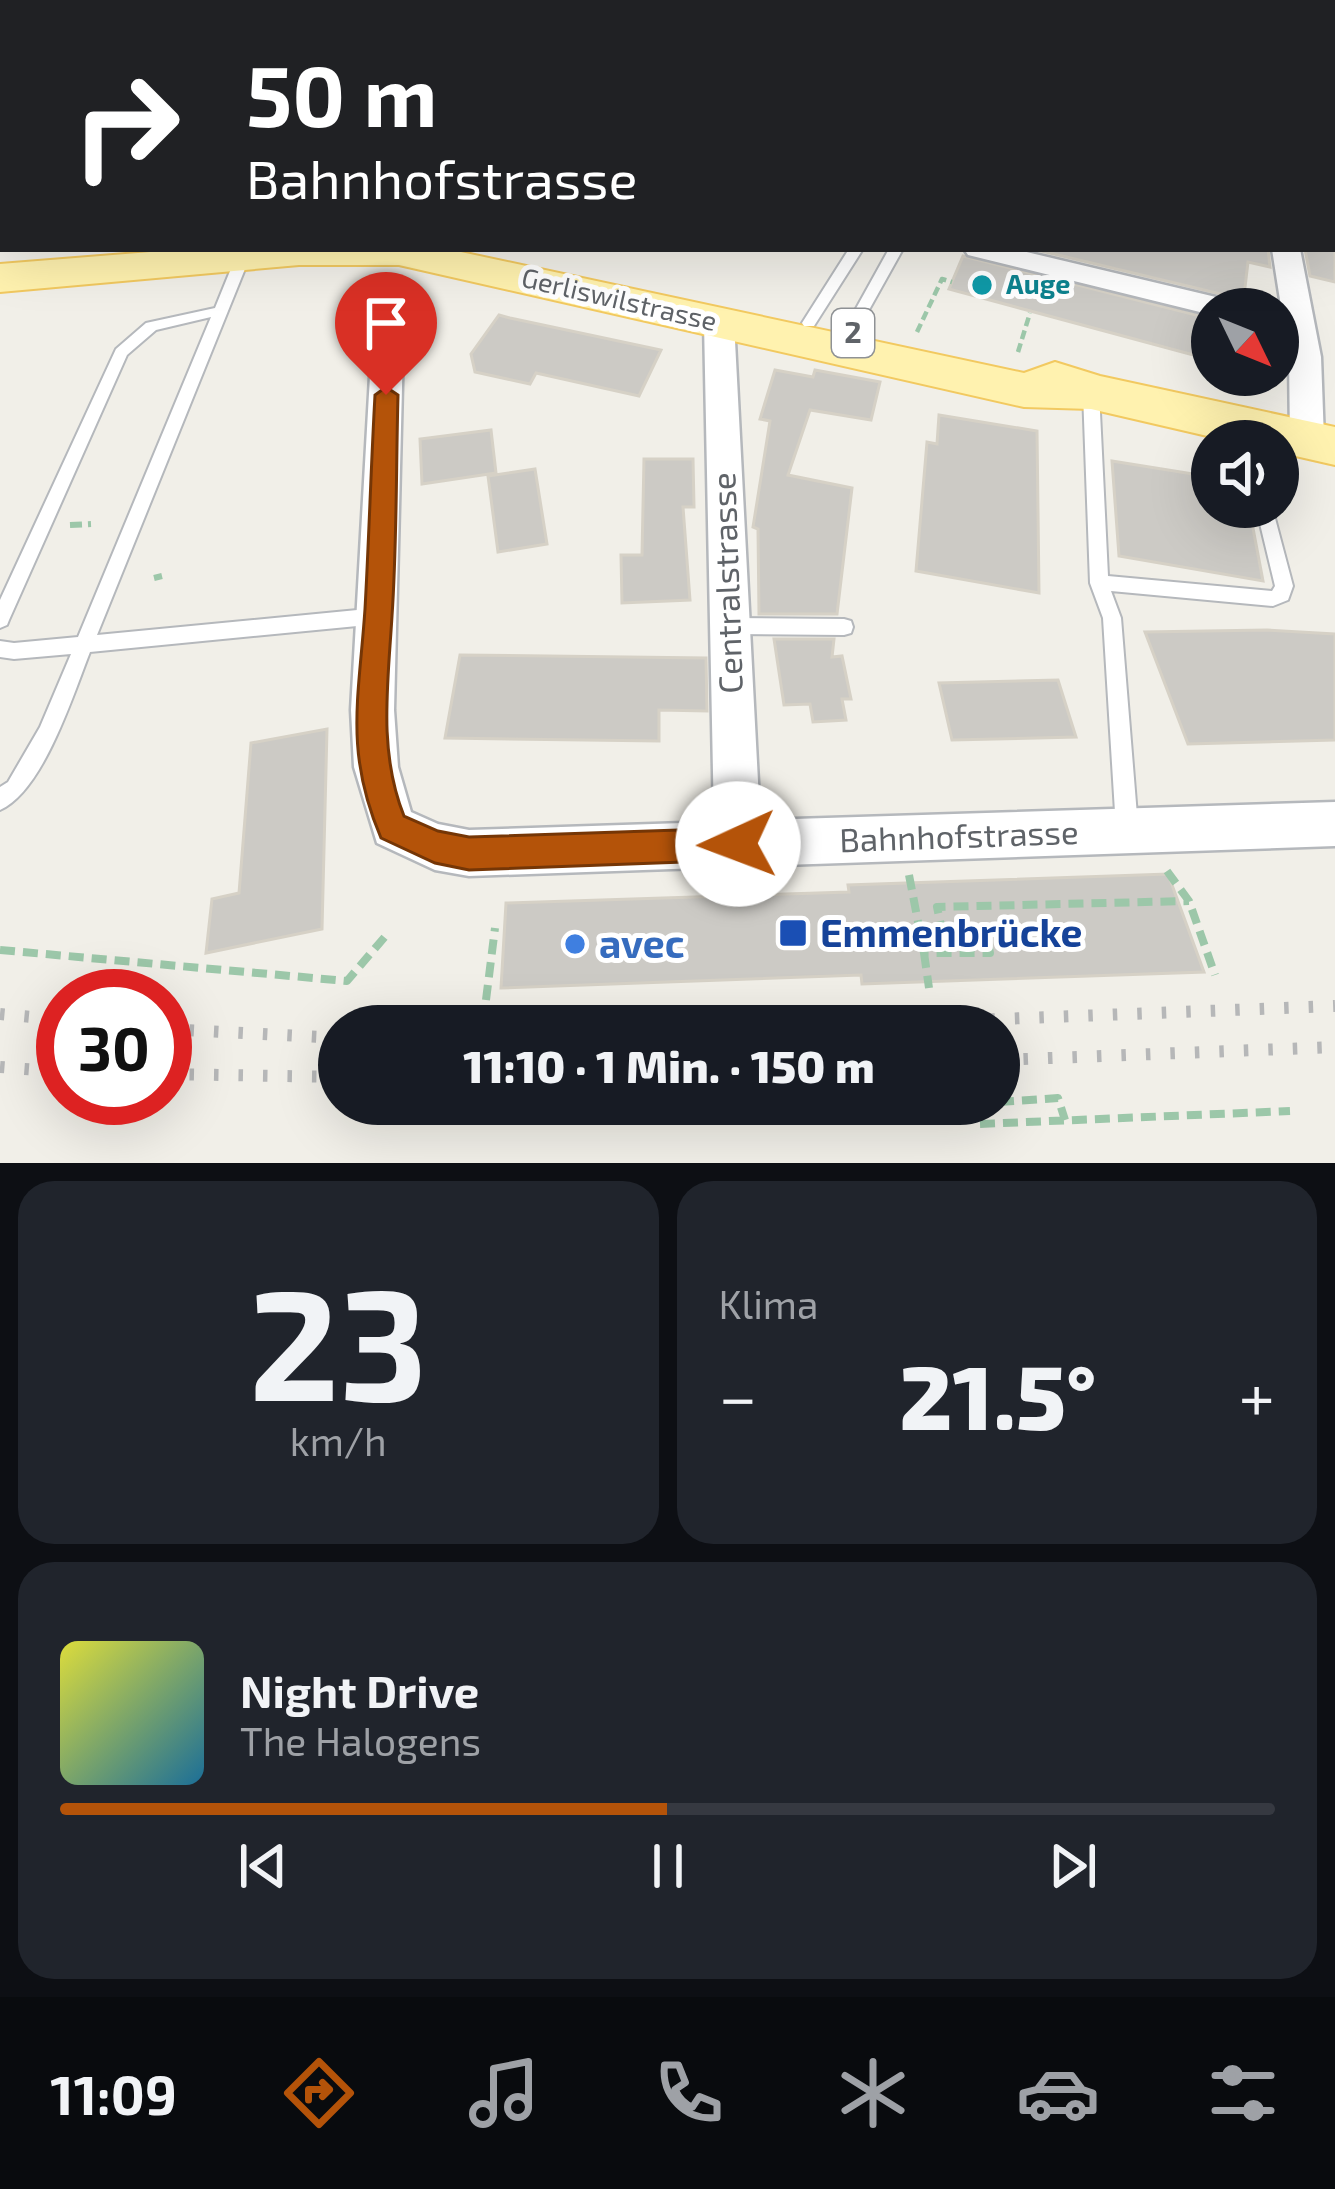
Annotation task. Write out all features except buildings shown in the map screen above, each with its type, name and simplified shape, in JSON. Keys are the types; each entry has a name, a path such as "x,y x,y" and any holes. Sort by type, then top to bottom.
{"main road":[{"path":"0,275 144,252"},
{"name":"Gerliswilstrasse","path":"399,252 1024,390 1091,392"},
{"name":"Gerliswilstrasse","path":"550,252 613,280 1028,368 1091,392 1195,420"},
{"name":"Gerliswilstrasse","path":"0,275 63,278 245,253"}],"street":[{"path":"991,252 1191,300"},
{"path":"1286,252 1287,288"},
{"name":"Bahnhofstrasse","path":"389,306 378,616 369,701 378,791 393,827 435,847 469,854 1335,824"},
{"name":"Centralstrasse","path":"719,322 738,844"},
{"path":"1299,344 1306,357 1321,442"}],"lane":[{"path":"829,327 855,252"},
{"path":"829,327 893,252"},
{"path":"0,800 15,789 35,760 245,253"},
{"path":"0,620 121,352 151,326 220,311"},
{"path":"1091,392 1099,583 1112,618 1127,830"},
{"path":"1099,583 1155,592 1273,598 1282,595 1284,586 1269,528"},
{"path":"0,649 378,616"},
{"path":"728,626 844,627"}],"path":[{"path":"917,332 942,279 952,282"},
{"path":"1017,356 1030,313"},
{"path":"902,838 929,988"},
{"path":"924,953 990,953 986,934 943,935 938,907 1189,901 1215,975"},
{"path":"486,1000 494,928"},
{"path":"0,950 347,981 389,932"},
{"path":"1020,1101 1058,1098 1064,1120"},
{"path":"1020,1122 1290,1111"}],"railway":[{"path":"1020,1018 1335,1006"},
{"path":"0,1014 36,1017"},
{"path":"192,1030 318,1037"},
{"path":"1020,1059 1335,1047"},
{"path":"0,1067 36,1070"},
{"path":"192,1074 318,1077"}],"place":[{"name":"Auge","path":"982,285"},
{"name":"Emmenbrücke","path":"793,933"},
{"name":"avec","path":"575,944"}],"route":[{"path":"386,395 378,616 369,701 378,791 393,827 435,847 469,854 738,844"}]}
